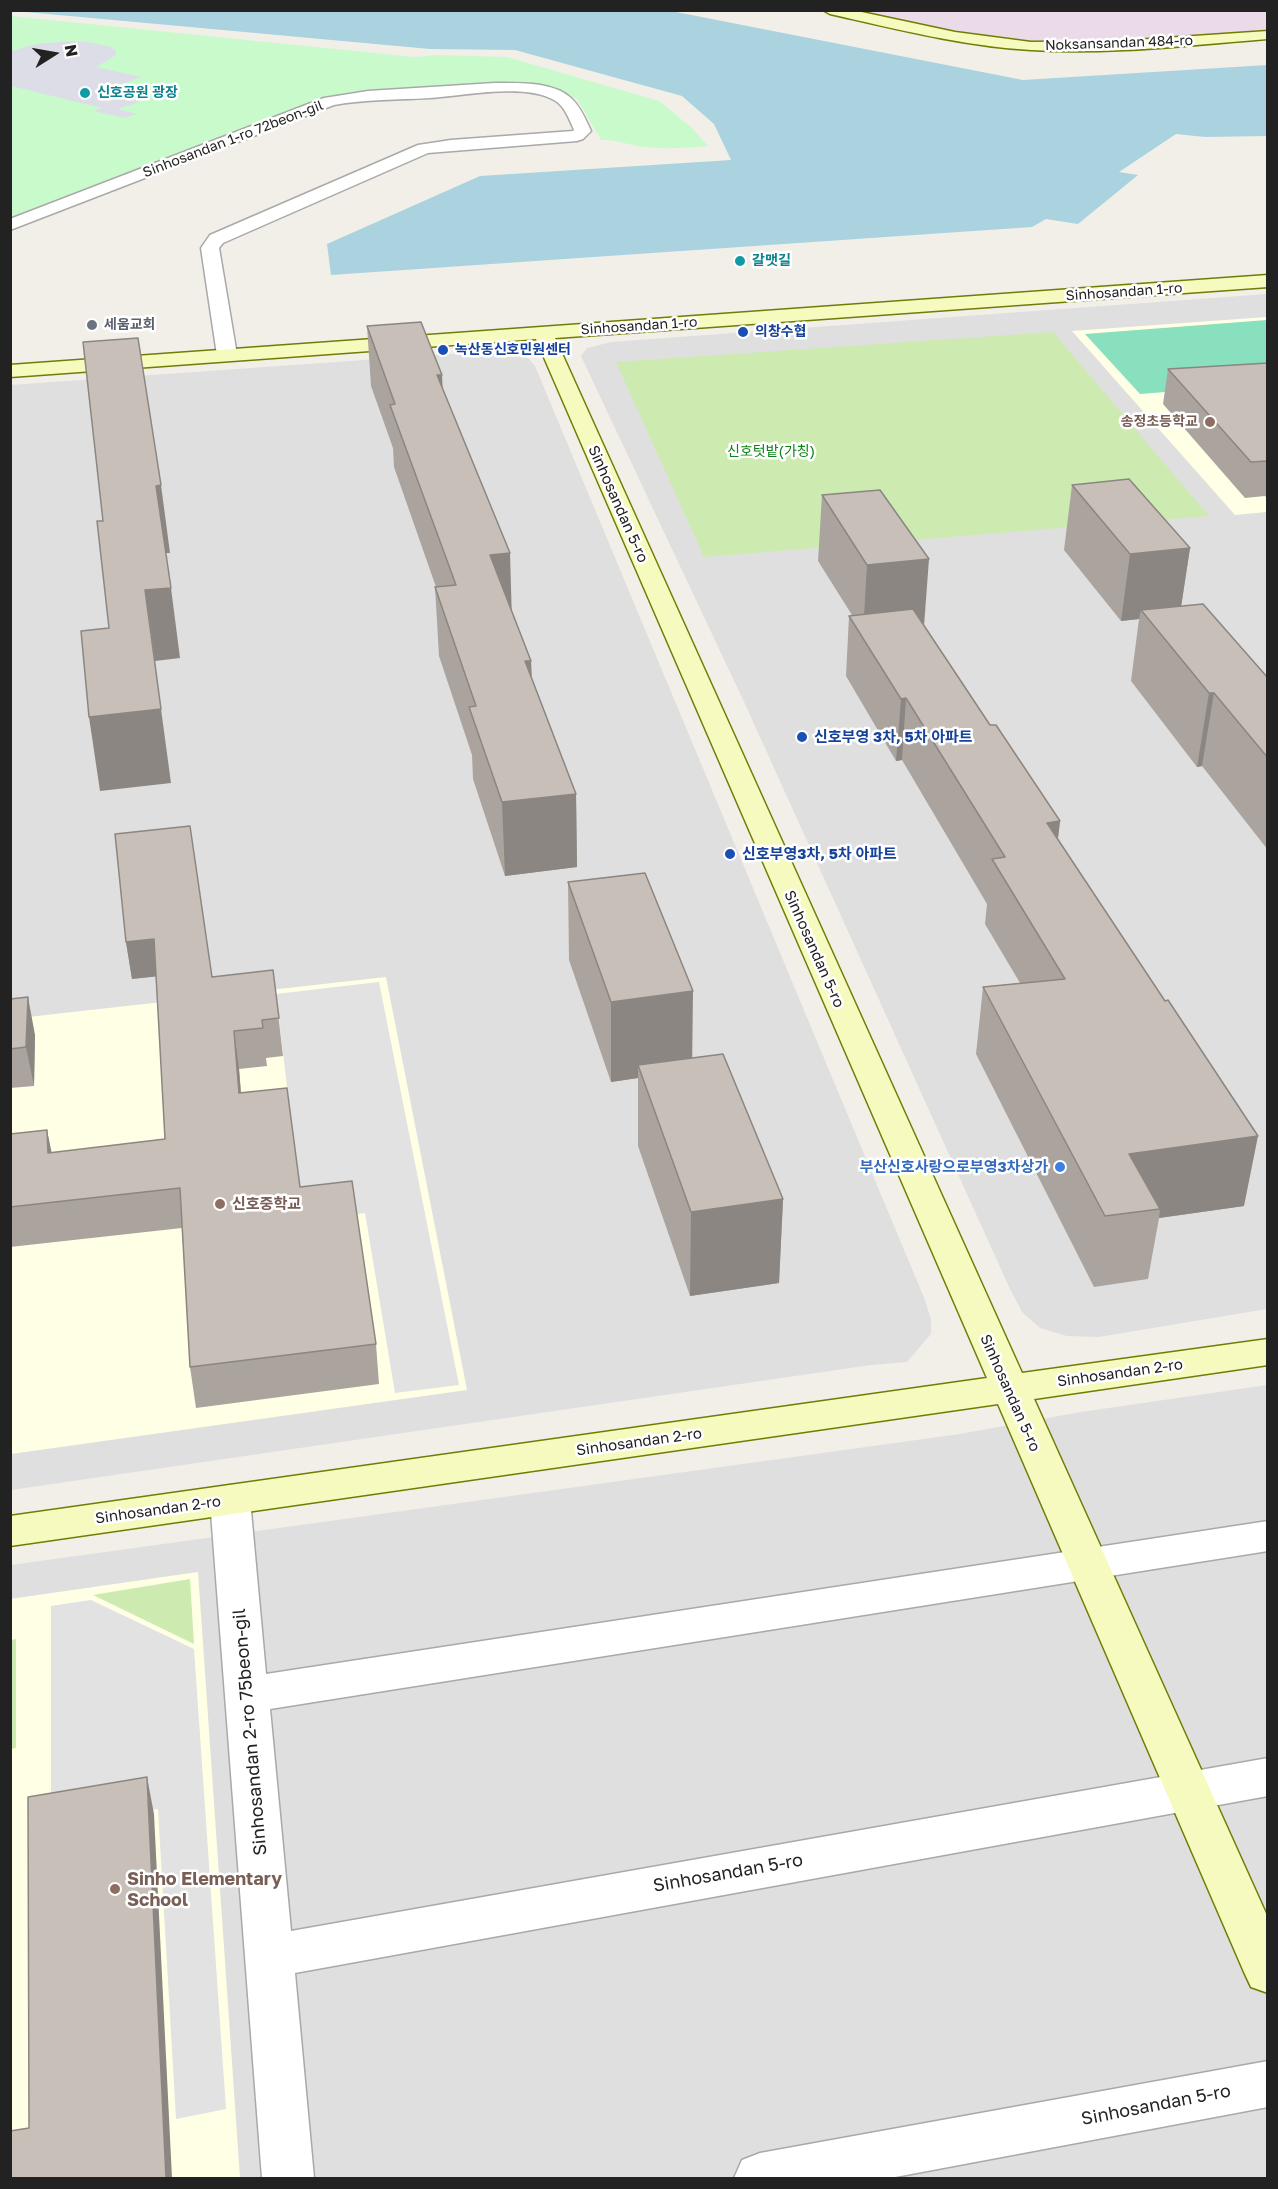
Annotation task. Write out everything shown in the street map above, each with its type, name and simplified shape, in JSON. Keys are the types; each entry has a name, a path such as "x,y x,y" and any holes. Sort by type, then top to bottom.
{"main road":[{"name":"Noksansandan 484-ro","path":"830,10 964,37 1038,46 1085,46 1268,36"},
{"name":"Sinhosandan 1-ro","path":"10,371 1268,281"},
{"name":"Sinhosandan 5-ro","path":"543,333 1008,1389 1268,1972"},
{"name":"Sinhosandan 2-ro","path":"10,1531 1268,1352"}],"street":[{"name":"Sinhosandan 1-ro 72beon-gil","path":"10,225 330,101 359,97 511,88 546,92 568,102 583,131 577,136 424,149 216,239 210,248 227,355"},
{"name":"Sinhosandan 2-ro 75beon-gil","path":"230,1500 288,2178"},
{"path":"247,1695 1268,1536"},
{"name":"Sinhosandan 5-ro","path":"269,1956 1268,1777"},
{"name":"Sinhosandan 5-ro","path":"760,2178 1268,2084"}],"shaded area":[{"path":"849,11 1267,11 1268,31 1065,43 1038,42 983,36"},
{"name":"신호공원 광장","path":"69,41 111,47 116,51 116,55 96,67 141,77 120,85 138,90 118,96 139,102 118,109 137,114 124,118 94,111 102,108 11,86 11,51 37,44"},
{"path":"1267,294 1267,1309 1099,1337 1067,1336 1040,1328 1022,1312 1010,1289 745,704 581,356 587,348 611,342"},
{"name":"송정초등학교","path":"1267,317 1267,512 1235,515 1072,331"},
{"path":"478,352 516,354 528,358 535,366 925,1300 931,1320 931,1334 907,1362 871,1365 11,1490 10,385"},
{"name":"신호중학교","path":"386,977 467,1390 11,1454 10,1019"},
{"path":"379,982 459,1385 395,1393 365,1213 303,1221 276,994"},
{"path":"1267,1385 1267,2178 11,2178 11,1565 960,1434 1081,1412"},
{"name":"Sinho Elementary School","path":"198,1572 240,2178 11,2178 10,1599"},
{"path":"91,1600 194,1649 226,2109 176,2119 158,1809 51,1826 51,1606"}],"green space":[{"path":"11,16 414,57 437,55 507,57 659,101 692,128 708,146 655,148 601,140 577,99 558,90 535,86 316,101 11,218"},
{"path":"1267,320 1267,384 1140,394 1085,334"},
{"name":"신호텃밭(가칭)","path":"1053,332 1209,516 704,557 616,362"},
{"path":"190,1579 194,1644 93,1595"},
{"path":"16,1639 16,1748 11,1749 11,1640"}],"water":[{"path":"15,11 671,11 1023,80 1267,65 1267,136 1205,137 1176,134 1119,172 1138,175 1078,224 1046,219 1032,227 331,275 327,244 480,176 731,160 714,124 682,96 515,50 430,49"}],"building":[{"path":"421,322 442,375 437,375 510,553 490,555 531,661 525,661 576,794 502,802 469,707 476,706 435,587 456,585 390,405 395,404 367,326"},
{"path":"138,338 161,485 156,486 171,588 145,590 161,709 89,717 81,631 109,628 97,521 103,521 83,342"},
{"path":"1268,363 1268,461 1251,462 1168,369"},
{"path":"1129,479 1190,548 1130,554 1072,485"},
{"path":"880,490 929,559 867,565 822,495"},
{"path":"1203,604 1268,678 1268,758 1214,693 1209,693 1141,610"},
{"path":"913,609 990,725 996,725 1060,821 1047,823 1258,1136 1129,1154 1160,1209 1105,1216 983,987 1065,979 992,859 1005,857 906,698 901,699 849,616"},
{"path":"190,826 212,977 273,970 279,1018 262,1020 263,1028 234,1031 239,1093 287,1088 300,1187 352,1181 376,1344 190,1367 180,1188 10,1207 10,1134 47,1130 48,1153 165,1139 154,939 126,942 115,834"},
{"path":"645,873 693,991 611,1002 568,882"},
{"path":"28,997 26,1047 10,1049 10,999"},
{"path":"723,1054 783,1199 691,1212 638,1065"},
{"path":"147,1777 166,2178 10,2178 10,2131 29,2128 28,1797"}],"place":[{"name":"신호공원 광장","path":"85,93"},
{"name":"갈맷길","path":"740,261"},
{"name":"세움교회","path":"92,325"},
{"name":"의창수협","path":"743,332"},
{"name":"녹산동신호민원센터","path":"443,350"},
{"name":"송정초등학교","path":"1210,422"},
{"name":"신호부영 3차, 5차 아파트","path":"802,737"},
{"name":"신호부영3차, 5차 아파트","path":"730,854"},
{"name":"부산신호사랑으로부영3차상가","path":"1060,1167"},
{"name":"신호중학교","path":"220,1204"},
{"name":"Sinho Elementary School","path":"115,1889"}]}
